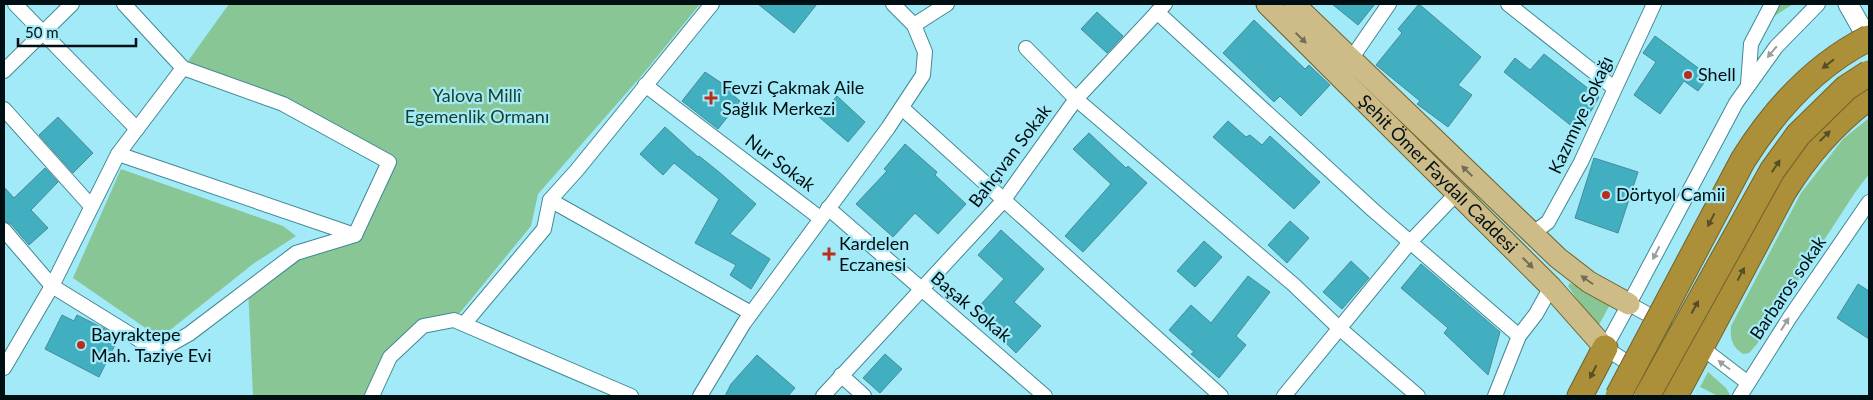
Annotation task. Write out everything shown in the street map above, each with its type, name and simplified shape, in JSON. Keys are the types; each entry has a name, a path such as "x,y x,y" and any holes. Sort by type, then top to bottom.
{"highway":[{"path":"1618,396 1742,160 1763,127 1792,93 1842,53 1869,37"},
{"path":"1647,396 1772,171 1798,135 1846,88 1869,73"},
{"path":"1680,395 1700,347 1784,191 1816,144 1840,120 1869,97"},
{"path":"1580,396 1605,348"}],"main road":[{"name":"Şehit Ömer Faydalı Caddesi","path":"1266,4 1552,286 1605,348"},
{"name":"Şehit Ömer Faydalı Caddesi","path":"1294,4 1532,234 1589,282 1629,304"}],"street":[{"path":"15,4 137,129"},
{"path":"4,72 72,4"},
{"path":"4,230 52,286 146,344 166,347 189,334 296,253 356,235 389,162 283,104 184,68 124,4"},
{"path":"464,324 544,229 550,200 577,170 644,85 712,4"},
{"path":"700,396 751,313 902,108 923,75 925,52 914,25 893,4"},
{"path":"914,25 947,4"},
{"path":"1351,59 1389,4"},
{"path":"1508,4 1614,88"},
{"name":"Kazımıye Sokağı","path":"1532,234 1548,222 1581,162 1654,4"},
{"path":"1748,84 1751,44 1772,4"},
{"path":"1680,395 1605,348 1718,134 1748,84 1776,47 1818,4"},
{"path":"1848,4 1860,27 1869,37"},
{"path":"1161,8 1373,210 1519,336"},
{"name":"Bahçıvan Sokak","path":"823,396 1003,201 1076,99 1161,8"},
{"path":"1026,48 1076,99 1294,285 1338,327 1418,396"},
{"path":"6,359 52,286 118,154 184,68"},
{"name":"Nur Sokak","path":"644,85 824,213"},
{"path":"902,108 1221,396"},
{"path":"4,109 91,206"},
{"path":"118,154 356,235"},
{"path":"1284,396 1338,327 1411,241 1457,193"},
{"path":"550,200 751,313"},
{"name":"Barbaros sokak","path":"1740,396 1758,365 1869,202"},
{"name":"Başak Sokak","path":"824,213 921,290 1045,396"},
{"path":"1495,396 1519,336 1536,314 1552,286"},
{"path":"1629,304 1661,321 1748,383"},
{"path":"372,396 390,357 423,326 454,320 631,396"},
{"path":"841,375 864,396"}],"green space":[{"name":"Yalova Millî Egemenlik Ormanı","path":"229,4 700,4 643,74 538,194 531,226 454,320 422,326 390,357 372,396 253,396 248,287 296,253 355,235 389,162 283,104 183,68"},
{"path":"1779,4 1793,4 1770,19"},
{"path":"1869,118 1869,174 1854,194 1757,344 1749,353 1743,354 1732,342 1731,326 1801,193 1843,139"},
{"path":"121,169 283,226 296,236 253,264 160,338 73,278"},
{"path":"1570,283 1611,303 1597,328 1568,286"},
{"path":"1708,372 1726,388 1730,395 1718,396 1700,387"}],"building":[{"path":"758,4 817,4 794,33"},
{"path":"1332,4 1375,4 1358,25"},
{"path":"1419,4 1481,57 1458,85 1472,95 1448,127 1417,104 1420,101 1376,65 1402,33 1398,29"},
{"path":"1097,12 1123,36 1107,53 1081,29"},
{"path":"1254,20 1305,69 1309,65 1330,85 1301,116 1280,96 1274,102 1223,53"},
{"path":"1655,36 1709,76 1698,91 1684,81 1660,114 1634,95 1656,62 1643,53"},
{"path":"1544,54 1599,97 1579,132 1504,72 1515,58 1530,70"},
{"name":"Fevzi Çakmak Aile Sağlık Merkezi","path":"705,72 732,90 734,96 740,101 718,129 682,101"},
{"path":"837,96 865,122 848,142 819,117"},
{"path":"58,117 93,153 73,173 39,135"},
{"path":"1228,121 1246,137 1250,135 1262,145 1270,136 1320,182 1294,209 1213,137"},
{"path":"665,127 698,157 719,172 756,204 730,234 770,259 751,289 730,275 736,265 695,243 719,199 674,163 663,175 640,154"},
{"path":"1089,133 1126,168 1128,166 1147,183 1083,252 1065,236 1111,184 1073,149"},
{"path":"905,144 937,172 935,175 966,204 938,234 915,213 893,237 856,204 887,171 884,169"},
{"name":"Dörtyol Camii","path":"1594,158 1638,172 1618,233 1575,218"},
{"path":"45,168 58,182 31,210 48,228 29,245 11,224 4,221 4,187 14,198"},
{"path":"1290,221 1309,238 1287,263 1268,245"},
{"path":"1001,230 1044,269 1014,302 1041,326 1016,353 974,312 1004,279 978,255"},
{"path":"1204,241 1222,257 1195,287 1177,271"},
{"path":"1351,261 1369,278 1342,309 1323,292"},
{"path":"1421,264 1500,332 1488,375 1444,333 1448,328 1401,288"},
{"path":"1248,276 1270,292 1236,336 1246,345 1219,378 1191,354 1194,352 1169,330 1191,305 1211,323"},
{"path":"1858,284 1869,291 1869,339 1837,318"},
{"name":"Bayraktepe Mah. Taziye Evi","path":"62,315 74,321 77,315 109,331 106,336 117,341 99,377 45,349"},
{"path":"885,354 902,369 880,393 863,378"},
{"path":"757,355 795,388 788,396 725,396 731,384"}],"place":[{"name":"Shell","path":"1688,75"},
{"name":"Fevzi Çakmak Aile Sağlık Merkezi","path":"711,98"},
{"name":"Dörtyol Camii","path":"1606,195"},
{"name":"Kardelen Eczanesi","path":"829,254"},
{"name":"Bayraktepe Mah. Taziye Evi","path":"81,345"}]}
